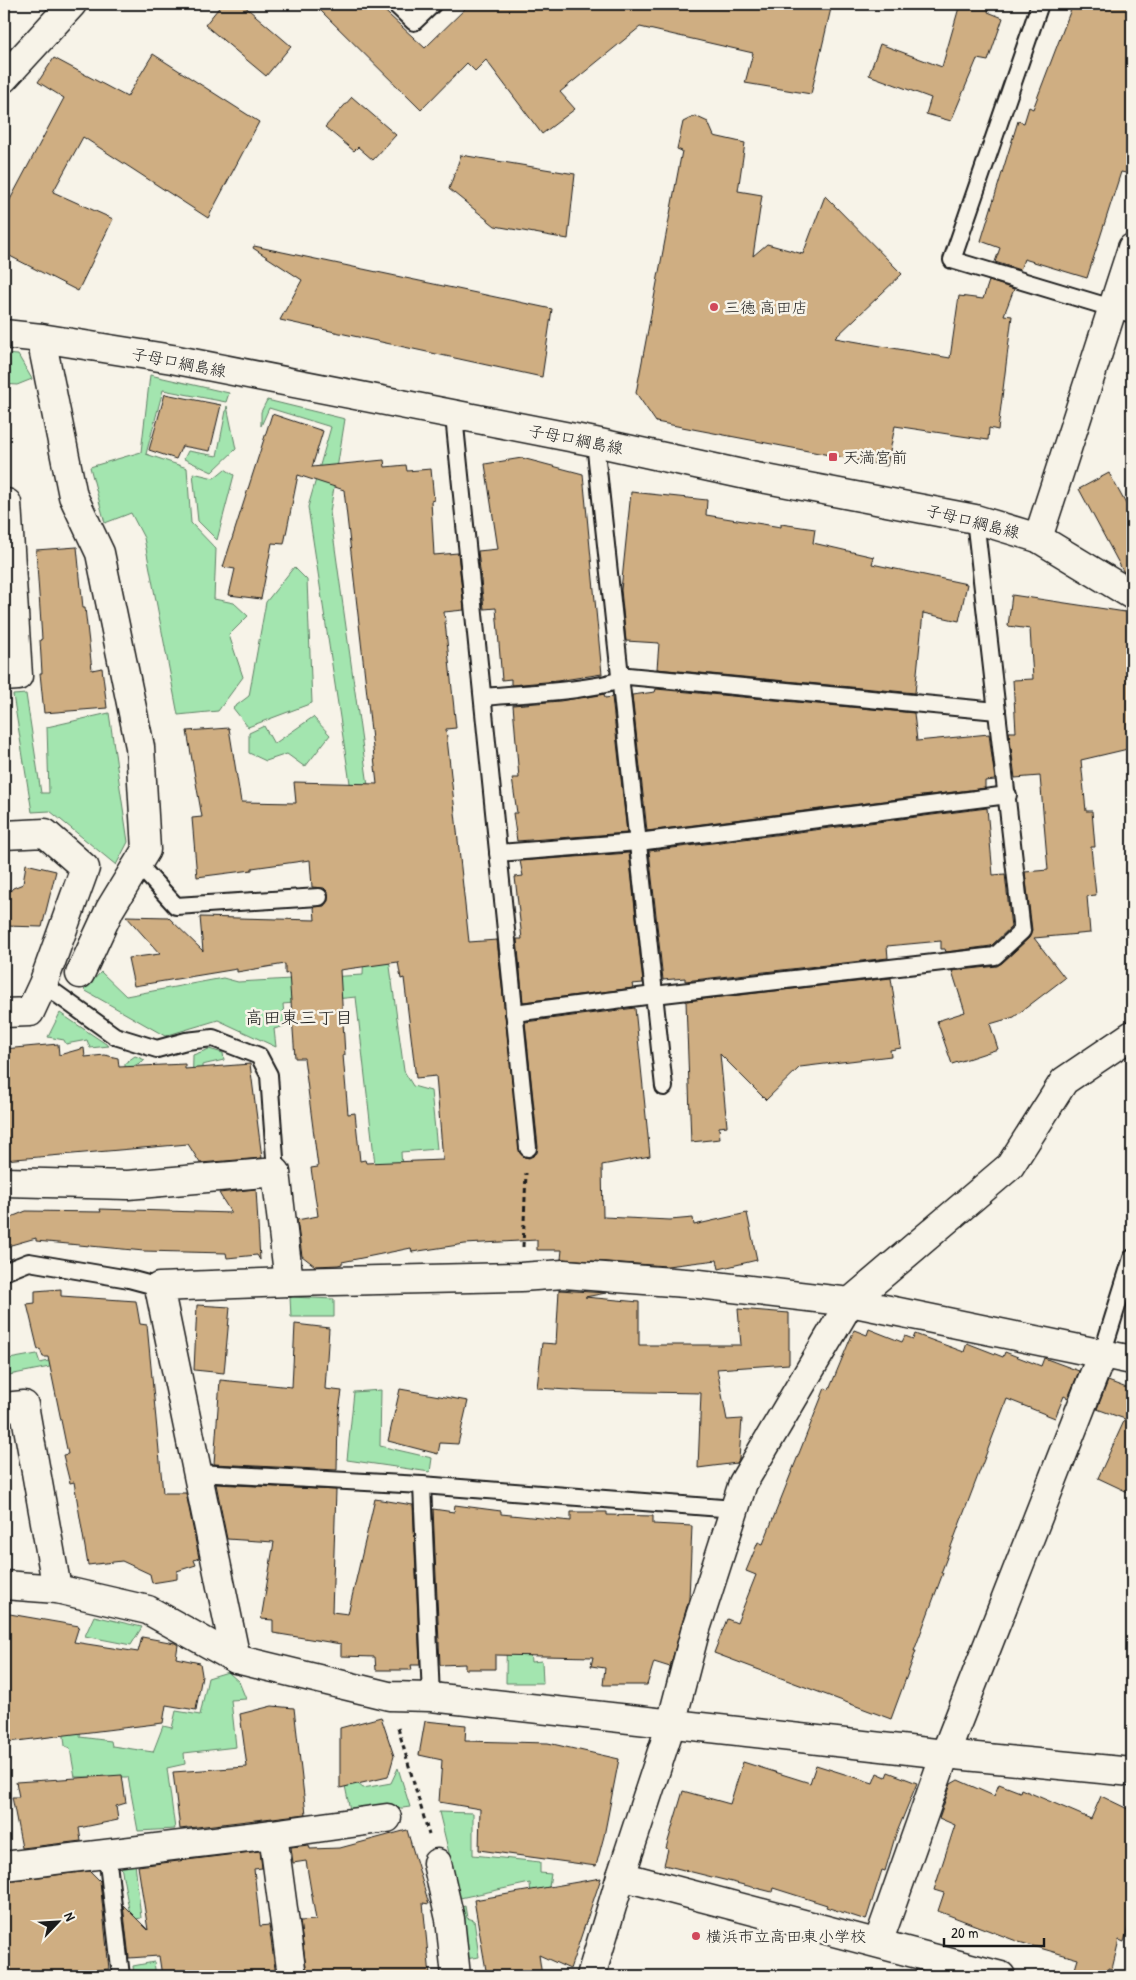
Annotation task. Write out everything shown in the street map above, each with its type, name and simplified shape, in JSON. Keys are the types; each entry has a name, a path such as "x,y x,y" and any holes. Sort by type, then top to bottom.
{"street":[{"path":"4,78 72,4"},
{"path":"1038,538 1123,311 1132,248"},
{"name":"子母口綱島線","path":"4,334 172,359 454,416 595,442 751,476 975,519 1038,538 1132,595"},
{"path":"41,338 73,496 100,553 140,747 146,850 110,909 80,974"},
{"path":"4,504 7,503 18,676 4,677"},
{"path":"4,835 44,833 85,868 43,984 30,1012 4,1013"},
{"path":"591,1976 621,1876 671,1724 695,1632 743,1483 850,1302 1010,1166 1064,1081 1132,1035"},
{"path":"4,1182 128,1185 276,1172 289,1282"},
{"path":"236,1659 159,1287 521,1277 564,1274 699,1284 850,1302 1132,1360"},
{"path":"878,1943 945,1754 1102,1354"},
{"path":"4,1407 24,1405 57,1589"},
{"path":"4,1585 57,1589 148,1610 236,1659 389,1696 430,1697 945,1754 1132,1772"},
{"path":"4,1866 273,1834 387,1818"},
{"path":"273,1834 292,1976"},
{"path":"437,1863 450,1919 456,1976"},
{"path":"621,1876 1001,1976"}],"lane":[{"path":"395,4 414,22 433,4"},
{"path":"1040,4 952,260 1123,311"},
{"path":"454,416 528,1148"},
{"path":"595,442 664,1088"},
{"path":"514,1014 654,995 995,956 1022,931 975,519"},
{"path":"483,697 587,687 621,681 628,676 997,711"},
{"path":"498,853 638,842 1008,796"},
{"path":"138,864 176,906 319,897"},
{"path":"43,984 116,1036 157,1049 186,1041 213,1038 259,1056 269,1074 276,1172"},
{"path":"1102,1354 1132,1258"},
{"path":"4,1272 29,1262 129,1279 159,1287"},
{"path":"198,1473 422,1486 735,1509"},
{"path":"422,1486 430,1697"},
{"path":"107,1854 121,1976"}],"path":[{"path":"521,1277 528,1148"},
{"path":"389,1696 423,1812"}],"green space":[{"path":"4,354 18,355 32,379 17,385 4,384"},
{"path":"150,375 229,393 226,402 163,390 146,454 187,468 191,523 216,549 214,599 234,603 248,616 229,635 243,677 218,711 178,715 144,538 131,513 105,523 90,467 141,452"},
{"path":"267,400 345,419 330,512 387,922 355,816 308,507 331,427 269,408 261,426 261,412"},
{"path":"227,406 236,449 212,472 184,459 188,451 217,456"},
{"path":"225,469 234,475 217,540 198,521 193,473 214,478"},
{"path":"294,567 307,580 312,703 248,727 233,708 249,696 266,602"},
{"path":"26,694 41,793 49,793 47,727 109,713 128,842 116,865 50,811 32,812 13,695"},
{"path":"313,717 330,735 305,767 287,754 266,761 249,753 249,733 264,726 274,744"},
{"path":"364,943 387,944 404,1071 413,1086 431,1091 437,1149 401,1152 403,1186 378,1191 356,997 283,1004 285,1026 274,1029 276,1047 218,1020 165,1036 84,990 101,972 126,996 223,978 238,982 363,975"},
{"path":"60,1013 109,1046 90,1048 87,1040 66,1044 64,1040 48,1037"},
{"path":"209,1049 223,1053 224,1060 202,1065 203,1101 192,1103 193,1055"},
{"path":"135,1056 145,1060 134,1066 136,1108 125,1105 125,1063"},
{"path":"290,1297 334,1299 334,1317 291,1317"},
{"path":"4,1327 9,1359 37,1354 40,1363 82,1353 90,1359 4,1376"},
{"path":"381,1390 380,1446 432,1458 430,1472 347,1460 354,1392"},
{"path":"507,1577 529,1640 531,1662 542,1661 543,1683 506,1683"},
{"path":"94,1616 142,1627 131,1645 85,1636"},
{"path":"228,1672 239,1682 246,1699 231,1700 236,1747 184,1753 185,1764 167,1768 175,1829 138,1831 128,1777 75,1777 70,1748 65,1746 62,1718 85,1692 80,1737 111,1741 112,1746 153,1752 163,1726 172,1728 176,1711 200,1715 208,1678"},
{"path":"398,1768 410,1807 351,1815 342,1771 363,1788 391,1783"},
{"path":"439,1812 473,1813 473,1855 540,1862 540,1873 551,1874 543,1925 535,1951 530,1883 460,1898"},
{"path":"135,1863 141,1918 131,1920 121,1866"},
{"path":"465,1906 467,1918 474,1920 479,1957 465,1959 456,1909"},
{"path":"154,1962 156,1976 134,1976 133,1966"}],"building":[{"path":"222,4 242,4 291,46 266,76 205,25"},
{"path":"314,4 377,4 425,48 470,4 832,4 811,94 745,83 753,53 640,27 560,92 575,109 542,134 486,60 475,71 467,63 421,110"},
{"path":"960,4 990,4 988,12 1003,18 988,61 977,59 951,121 926,114 931,98 869,75 880,44 942,67"},
{"path":"1073,4 1132,4 1132,151 1126,173 1121,172 1087,278 1024,259 1020,270 995,262 1000,248 981,241 1018,121 1024,123 1029,107 1033,109"},
{"path":"153,54 259,122 208,218 83,137 53,192 113,219 78,291 4,253 4,211 64,98 38,82 54,58 127,97"},
{"path":"352,97 396,135 373,160 358,147 354,151 325,127"},
{"name":"三徳 高田店","path":"695,116 708,122 714,136 745,143 738,191 762,195 753,256 767,244 803,254 825,196 902,274 835,338 950,358 959,296 983,299 989,281 1014,289 1004,315 1012,316 998,430 989,428 988,440 895,426 887,466 656,422 636,393 682,151 677,149 683,122"},
{"path":"461,155 575,174 568,239 495,226 449,189"},
{"path":"254,246 552,309 542,377 280,320 302,280 253,248"},
{"path":"165,394 221,405 210,451 182,446 176,459 149,450"},
{"path":"272,414 323,431 312,467 384,460 385,467 406,465 407,471 431,469 434,500 431,501 434,555 458,553 464,610 444,612 456,728 446,729 469,942 497,940 520,1153 524,1157 529,1158 537,1153 538,1147 525,1022 635,1008 650,1156 602,1165 603,1217 670,1220 693,1218 694,1225 747,1213 757,1260 719,1269 717,1260 667,1266 561,1259 562,1250 537,1250 537,1240 465,1244 412,1252 411,1248 342,1262 342,1264 338,1265 315,1266 302,1256 297,1220 318,1216 311,1168 318,1167 304,1058 295,1058 289,973 285,974 285,964 237,972 237,969 134,986 128,958 160,954 126,916 168,917 203,951 200,917 315,920 314,907 324,906 328,901 328,892 324,888 312,887 310,860 197,877 192,818 202,817 187,731 229,728 241,802 296,803 294,782 377,784 344,490 298,475 284,544 272,543 261,599 229,595 235,569 223,567","holes":["398,962 401,979 404,978 416,1078 436,1076 443,1160 366,1163 365,1160 360,1161 355,1113 348,1114 343,1055 345,1055 340,970"]},
{"path":"522,458 583,474 602,674 557,681 511,685 511,679 502,680 496,608 484,609 478,551 498,549 485,464"},
{"path":"1109,473 1132,515 1132,577 1123,571 1079,489"},
{"path":"631,492 707,500 706,515 781,527 781,524 815,529 813,543 874,557 872,564 967,584 959,621 923,613 915,693 657,669 659,643 626,641 621,590"},
{"path":"77,547 92,670 102,668 107,708 44,713 40,673 42,673 40,640 42,639 36,550"},
{"path":"1012,595 1132,613 1132,748 1081,760 1086,811 1092,811 1095,847 1091,847 1096,895 1087,896 1090,933 1034,938 1065,978 1014,1017 990,1024 998,1049 952,1064 937,1021 965,1012 952,971 997,966 1029,938 1032,930 1025,872 1048,870 1040,776 1015,778 1009,732 1016,732 1013,680 1033,679 1030,629 1008,626"},
{"path":"656,689 914,713 917,741 989,734 995,780 985,781 985,788 647,831 632,695 655,692"},
{"path":"604,694 605,698 612,697 627,833 517,841 513,813 517,813 512,778 519,778 513,705 560,701"},
{"path":"987,808 993,875 1005,874 1011,927 991,946 946,952 945,949 941,949 941,941 887,946 888,958 685,981 685,978 663,980 649,851"},
{"path":"629,853 643,983 632,984 633,988 523,1002 517,939 522,939 515,877 523,876 520,861"},
{"path":"26,864 56,871 42,927 4,926 4,898 13,888 23,884"},
{"path":"891,978 901,1048 890,1050 891,1056 800,1067 766,1100 720,1054 727,1126 719,1127 720,1139 691,1142 686,1001"},
{"path":"58,1044 59,1055 84,1048 85,1057 105,1055 118,1058 119,1067 185,1064 185,1069 250,1064 262,1158 200,1163 188,1144 4,1160 4,1049"},
{"path":"256,1189 260,1260 257,1255 227,1258 226,1253 144,1251 36,1241 36,1238 4,1247 4,1220 26,1211 101,1212 100,1209 231,1213 219,1193"},
{"path":"61,1289 61,1296 136,1301 140,1324 147,1325 163,1493 186,1493 199,1558 194,1560 196,1565 177,1571 177,1579 152,1583 150,1574 122,1561 88,1565 74,1482 70,1483 63,1455 68,1454 48,1357 43,1357 40,1349 38,1350 27,1304 35,1303 35,1291"},
{"path":"559,1290 606,1293 585,1297 639,1302 639,1345 741,1345 738,1309 789,1313 789,1364 717,1369 727,1420 742,1419 739,1459 737,1463 698,1468 701,1393 583,1391 537,1388 542,1343 556,1344"},
{"path":"197,1305 230,1307 224,1373 194,1370"},
{"path":"295,1324 329,1328 325,1389 342,1391 338,1417 337,1470 214,1464 220,1380 292,1387"},
{"path":"869,1329 902,1342 905,1336 913,1339 915,1334 964,1352 967,1343 1003,1357 1005,1352 1041,1366 1044,1358 1079,1371 1068,1398 1064,1396 1055,1418 1007,1399 941,1573 943,1573 891,1719 714,1653 727,1619 737,1623 756,1575 746,1571 758,1542 763,1544 825,1388 829,1390 854,1330 867,1335"},
{"path":"1108,1381 1132,1390 1132,1494 1098,1478 1125,1419 1097,1409"},
{"path":"400,1389 468,1401 458,1444 440,1443 438,1454 388,1441"},
{"path":"216,1484 336,1490 332,1612 348,1614 375,1499 413,1505 420,1665 411,1665 412,1670 376,1670 375,1657 341,1656 341,1644 273,1633 273,1620 261,1619 274,1542 227,1539"},
{"path":"455,1505 501,1511 501,1514 571,1521 571,1512 607,1512 607,1515 653,1516 653,1524 692,1526 689,1599 670,1667 654,1662 647,1685 603,1685 605,1668 591,1666 593,1657 495,1655 495,1669 465,1669 465,1664 440,1665 433,1509 454,1512"},
{"path":"4,1613 79,1626 74,1642 138,1652 142,1637 175,1643 178,1645 176,1658 200,1663 202,1675 196,1710 166,1705 163,1723 9,1742 4,1714"},
{"path":"272,1706 294,1708 306,1814 180,1829 173,1772 247,1767 240,1714"},
{"path":"381,1717 394,1756 388,1777 340,1788 340,1728"},
{"path":"425,1721 466,1725 465,1741 548,1743 619,1759 604,1836 596,1866 479,1850 480,1809 439,1802 442,1760 419,1755"},
{"path":"743,1762 810,1783 816,1765 873,1783 877,1773 886,1777 888,1772 917,1783 895,1837 885,1871 882,1870 866,1920 773,1888 772,1892 664,1865 668,1849 666,1848 683,1791 730,1804"},
{"path":"122,1775 126,1803 116,1806 118,1820 79,1828 81,1841 22,1848 12,1797 19,1797 16,1782"},
{"path":"958,1780 994,1796 999,1784 1020,1792 1021,1789 1091,1819 1101,1796 1132,1811 1132,1914 1124,1942 1119,1940 1112,1969 1108,1968 1107,1976 1075,1969 1078,1959 1019,1942 938,1911 944,1893 934,1890 955,1825 939,1818 951,1784"},
{"path":"407,1830 429,1904 423,1903 430,1976 307,1976 300,1921 316,1920 306,1861 293,1863 291,1847 309,1845 310,1849 340,1848"},
{"path":"260,1851 262,1868 254,1869 260,1926 269,1925 276,1976 162,1976 159,1956 129,1958 123,1905 148,1930 138,1866"},
{"path":"90,1871 100,1881 109,1969 46,1976 4,1976 4,1881"},
{"path":"601,1878 570,1969 539,1955 542,1976 487,1976 474,1900"}],"place":[{"name":"三徳 高田店","path":"714,307"},
{"name":"天満宮前","path":"833,457"},
{"name":"横浜市立高田東小学校","path":"696,1936"}],"district":[{"name":"高田東三丁目","path":"299,1017"}]}
